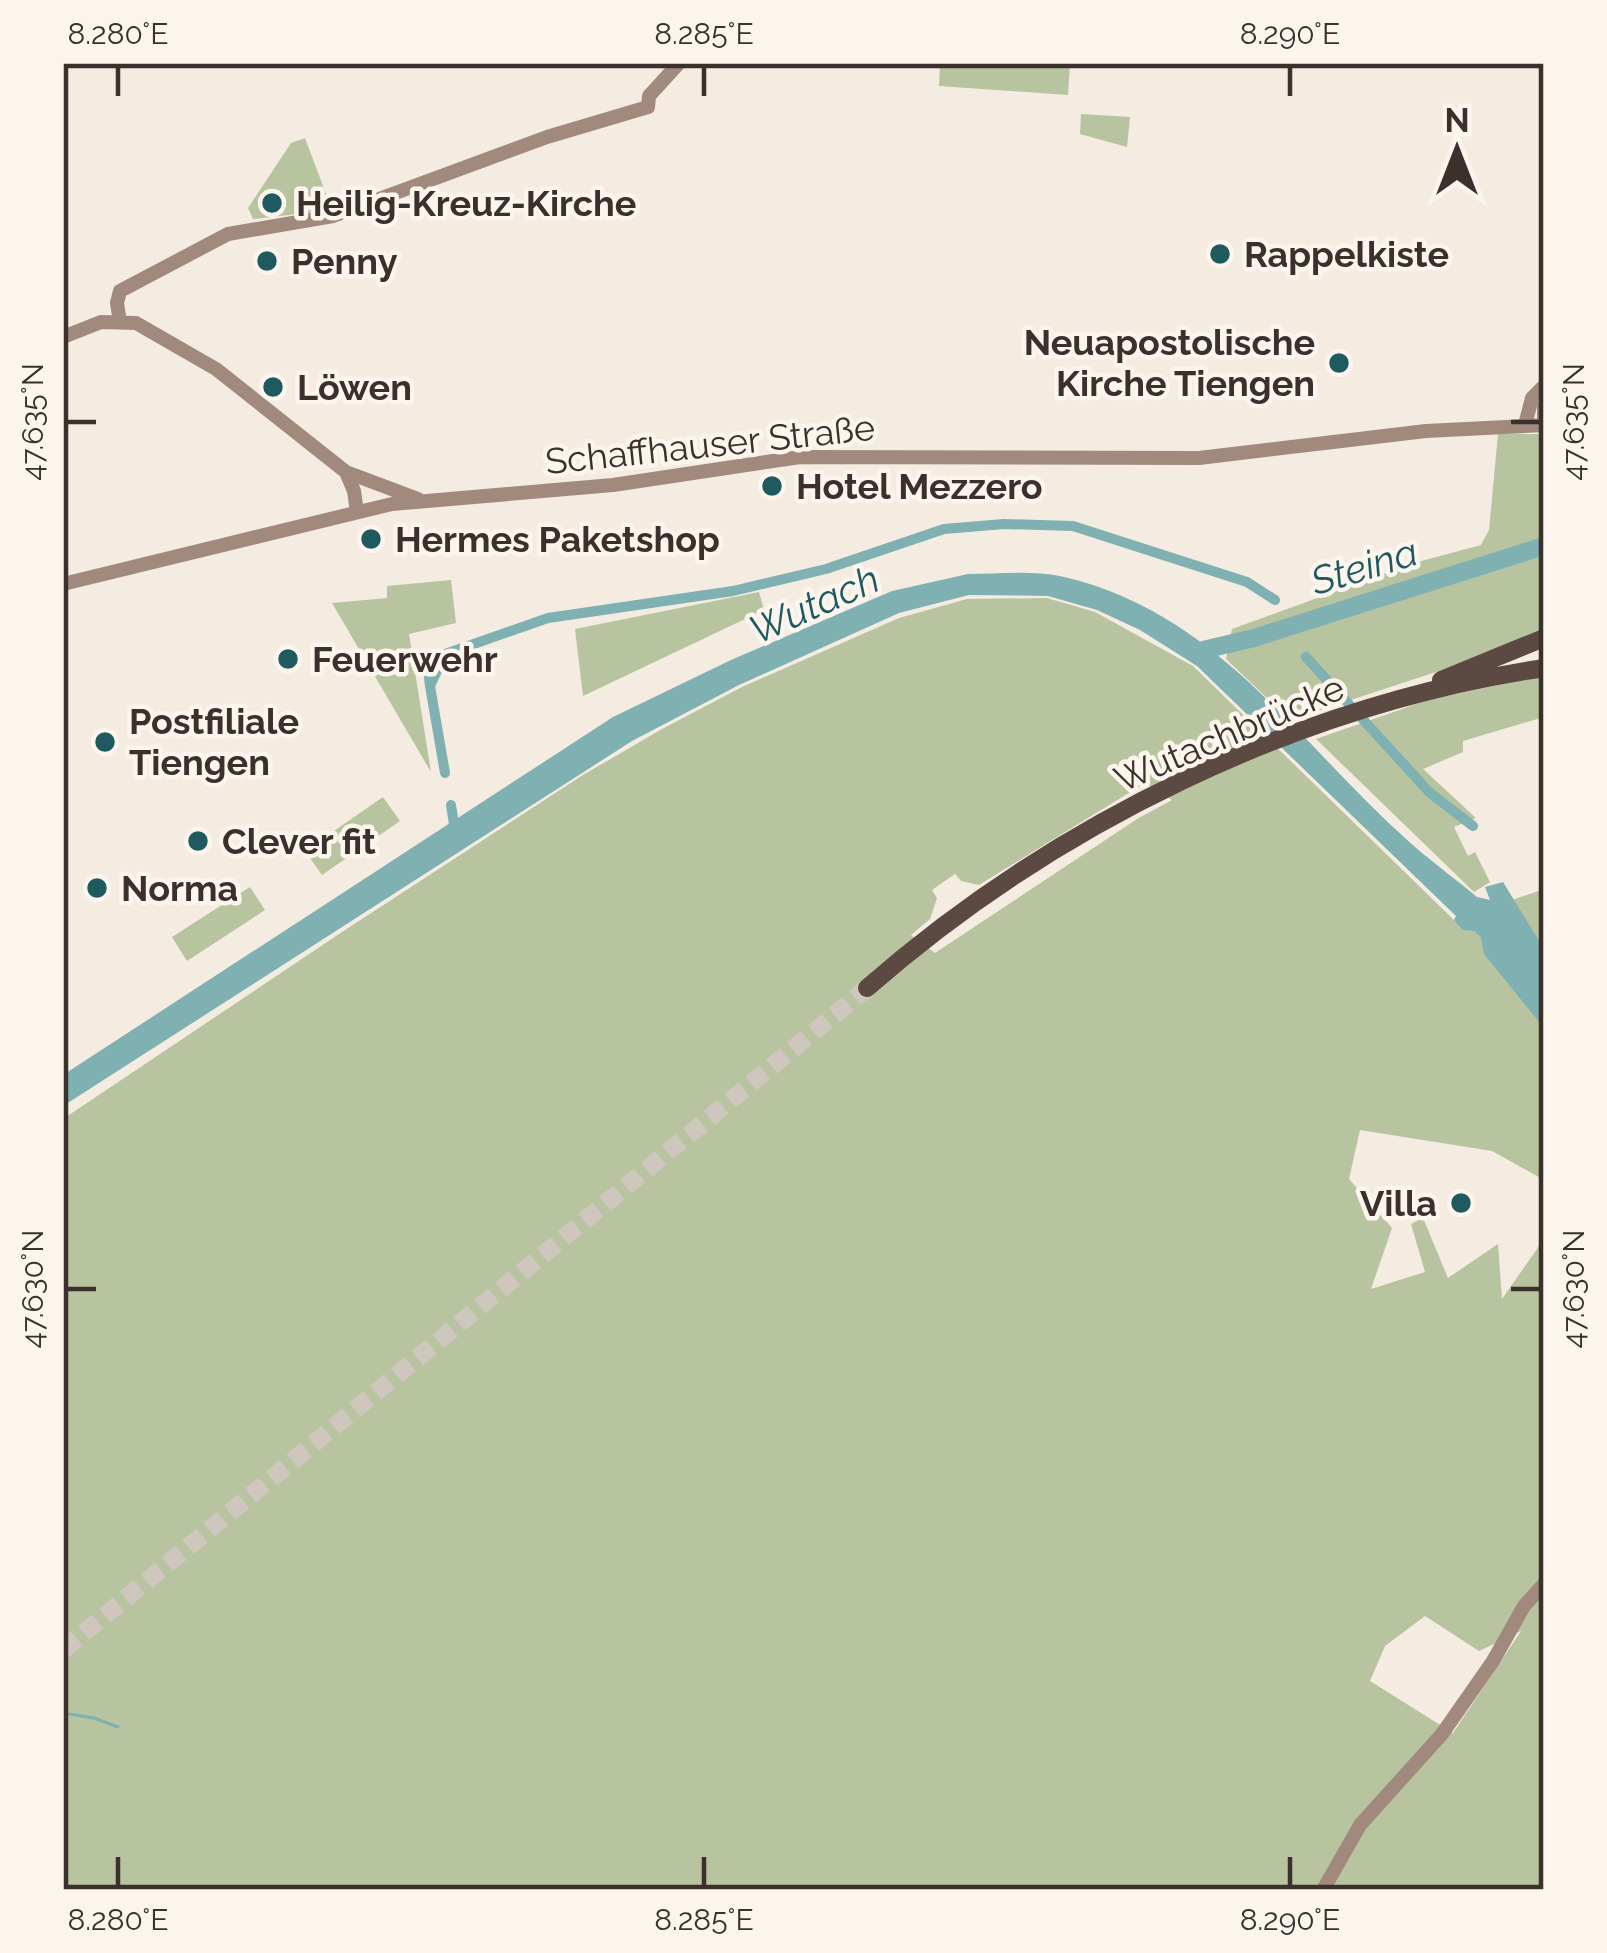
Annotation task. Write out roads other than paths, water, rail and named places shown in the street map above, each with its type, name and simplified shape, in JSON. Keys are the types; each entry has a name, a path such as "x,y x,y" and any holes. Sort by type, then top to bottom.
{"highway":[{"path":"1409,695 1544,638"},
{"path":"1409,695 1544,668"},
{"name":"Wutachbrücke","path":"867,988 949,920 1079,838 1250,751 1409,695"}],"main road":[{"path":"120,322 117,303 121,291 221,237 243,229 333,216 547,137 648,107 649,96 679,63"},
{"path":"63,337 91,325 136,323 216,368 346,472 423,501"},
{"path":"1526,425 1532,398 1544,386"},
{"path":"1544,406 1544,423"},
{"name":"Schaffhauser Straße","path":"63,584 356,512 423,501 614,485 821,455 1199,458 1426,431 1544,423"},
{"path":"346,472 356,512"},
{"path":"1323,1890 1360,1825 1442,1734 1524,1606 1544,1584"}],"water":[{"path":"968,574 1060,576 1115,593 1208,648 1406,839 1477,897 1490,900 1485,887 1503,882 1544,949 1544,1028 1484,954 1475,931 1463,930 1456,916 1197,666 1097,610 1048,596 969,595 899,613 739,685 632,741 63,1106 63,1075 613,717 892,591"}],"waterway":[{"name":"Wutach","path":"445,773 430,686 445,654 548,618 733,591 826,569 944,529 1004,524 1073,526 1247,582 1275,600"},
{"name":"Steina","path":"1203,650 1544,546"},
{"path":"430,686 427,660 445,654"},
{"path":"1306,657 1429,792 1473,826"},
{"path":"451,805 455,831"},
{"path":"63,1713 118,1727"}],"tunnel":[{"path":"63,1650 867,988"}],"railway":[{"path":"1540,63 1544,64"}],"place":[{"name":"Heilig-Kreuz-Kirche","path":"272,203"},
{"name":"Rappelkiste","path":"1220,254"},
{"name":"Penny","path":"267,261"},
{"name":"Neuapostolische Kirche Tiengen","path":"1339,363"},
{"name":"Löwen","path":"273,387"},
{"name":"Hotel Mezzero","path":"772,486"},
{"name":"Hermes Paketshop","path":"371,539"},
{"name":"Feuerwehr","path":"288,659"},
{"name":"Postfiliale Tiengen","path":"105,742"},
{"name":"Clever fit","path":"198,841"},
{"name":"Norma","path":"97,888"},
{"name":"Villa","path":"1461,1203"}]}
